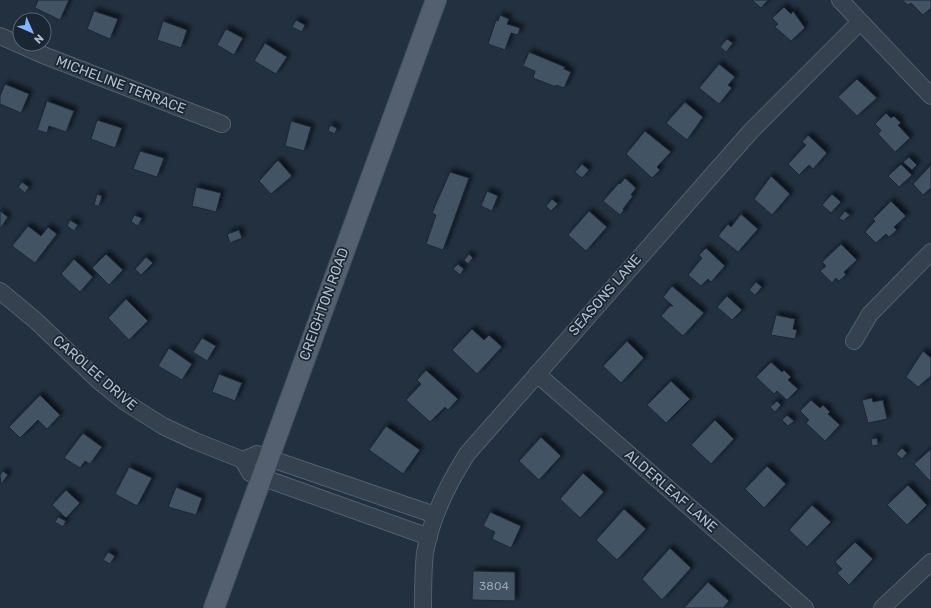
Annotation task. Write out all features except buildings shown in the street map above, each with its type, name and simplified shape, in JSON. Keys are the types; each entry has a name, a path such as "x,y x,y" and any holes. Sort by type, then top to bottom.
{"main road":[{"name":"CREIGHTON ROAD","path":"214,608 436,0"}],"street":[{"path":"840,0 931,96"},
{"name":"SEASONS LANE","path":"423,608 425,552 435,516 454,476 467,454 750,132 860,22"},
{"name":"MICHELINE TERRACE","path":"0,36 62,63 222,124"},
{"path":"854,341 870,314 931,252"},
{"name":"CAROLEE DRIVE","path":"0,291 36,320 102,384 138,411 163,426 242,460 250,473 430,537"},
{"name":"ALDERLEAF LANE","path":"537,374 805,608"},
{"path":"242,460 257,454 435,516"},
{"path":"882,608 931,562"}]}
